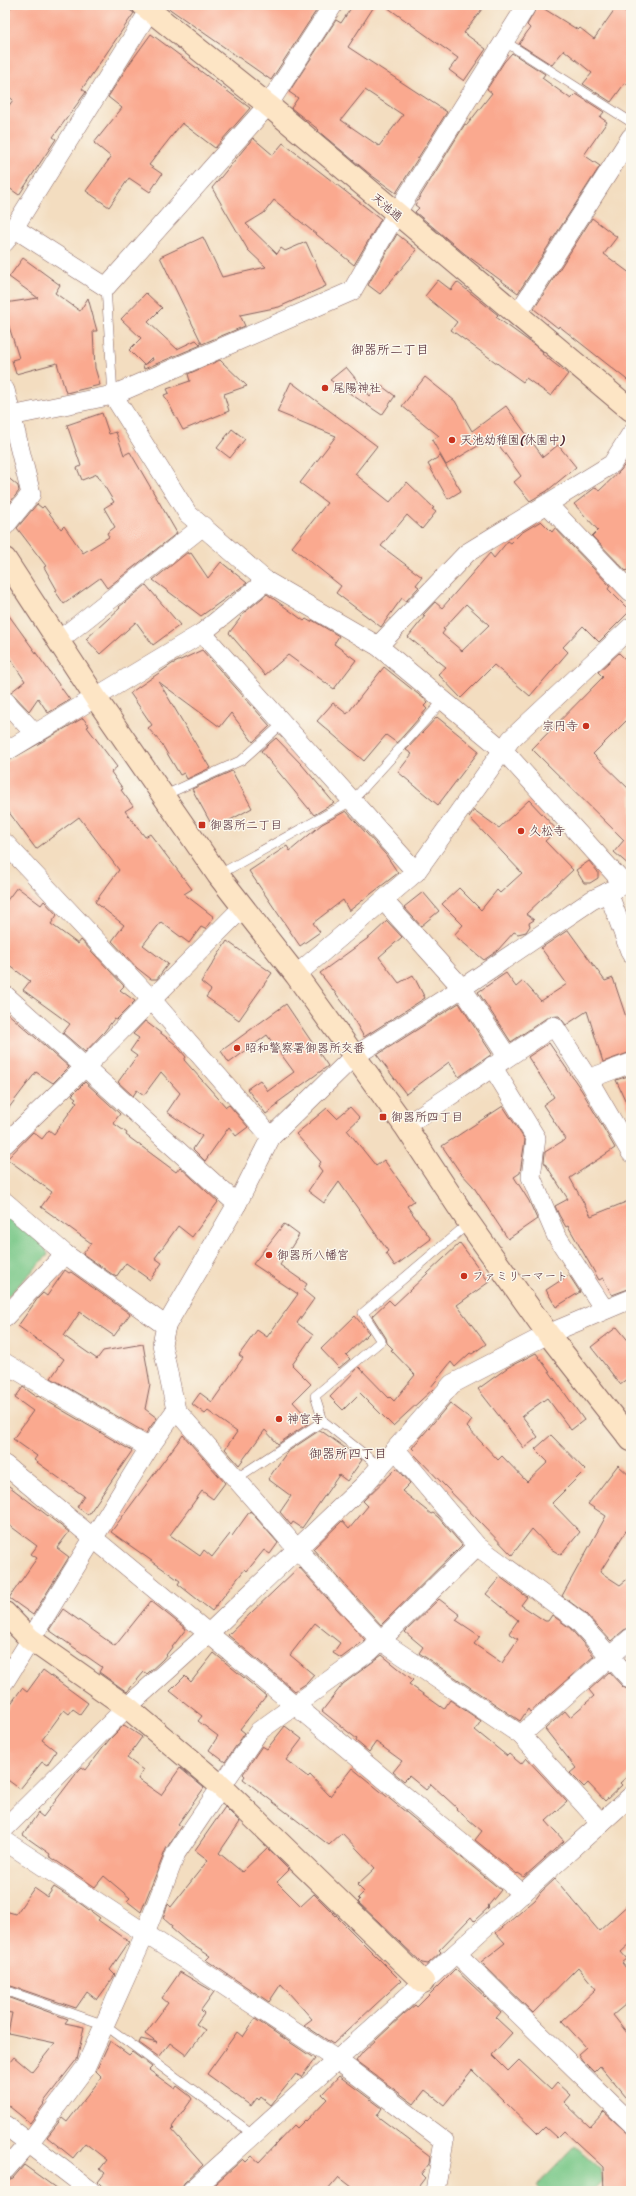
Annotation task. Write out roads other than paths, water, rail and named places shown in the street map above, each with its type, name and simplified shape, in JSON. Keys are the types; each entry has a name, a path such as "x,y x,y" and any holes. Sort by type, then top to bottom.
{"street":[{"path":"148,7 9,235 106,287 268,105 333,5"},
{"path":"11,416 113,395 352,291 396,214 527,5"},
{"name":"天池通","path":"148,7 268,105 631,410"},
{"path":"517,315 631,137"},
{"path":"5,390 31,494 5,526"},
{"path":"113,395 188,514 266,581 378,646 442,702 503,750 621,885 631,954"},
{"path":"378,646 467,553 548,505 612,464 631,434"},
{"path":"548,505 631,592"},
{"path":"58,640 203,526"},
{"path":"5,559 95,697 218,875 296,975 405,1126 469,1223 548,1334 631,1440"},
{"path":"5,752 202,633 266,581"},
{"path":"202,633 416,872"},
{"path":"296,975 416,872 511,739 629,634"},
{"path":"5,701 36,734"},
{"path":"5,843 151,999 271,1137"},
{"path":"601,1823 521,1735 380,1640 298,1550 237,1478 176,1410 162,1344 166,1326 237,1204 271,1137 354,1057 462,988 592,900 621,885"},
{"path":"384,901 462,988 500,1061 536,1138 531,1177 556,1235 604,1310"},
{"path":"9,1132 86,1066 243,907"},
{"path":"5,995 86,1066 237,1204"},
{"path":"405,1126 554,1026 588,1079 631,1152"},
{"path":"588,1079 631,1063"},
{"path":"5,1202 65,1254 166,1326"},
{"path":"5,1317 65,1254"},
{"path":"5,1828 127,1707 298,1550 380,1468 452,1384 548,1334 631,1299"},
{"path":"5,1363 149,1448"},
{"path":"5,1681 149,1448 176,1410"},
{"path":"396,1450 478,1546 577,1620 631,1680"},
{"path":"5,1466 523,1894"},
{"path":"5,2170 29,2144 85,2068 145,1934 176,1853 259,1731 296,1706 370,1651 478,1546"},
{"path":"5,1613 30,1639 127,1707 222,1787 423,1982"},
{"path":"521,1735 631,1638"},
{"path":"191,2191 423,1982 457,1954 601,1823 628,1805"},
{"path":"5,1841 337,2060 444,2141 435,2191"},
{"path":"457,1954 630,2121"},
{"path":"5,2125 91,2191"}],"lane":[{"path":"504,41 631,122"},
{"path":"106,287 113,395"},
{"path":"218,875 353,800 442,702"},
{"path":"163,796 242,760 282,724"},
{"path":"380,1468 323,1421 315,1396 381,1341 363,1313 469,1223"},
{"path":"237,1478 323,1421"},
{"path":"5,1990 105,2025 254,2135"}],"place":[{"name":"尾陽神社","path":"325,388"},
{"name":"天池幼稚園(休園中)","path":"452,440"},
{"name":"宗円寺","path":"586,726"},
{"name":"御器所二丁目","path":"202,825"},
{"name":"久松寺","path":"521,831"},
{"name":"昭和警察署御器所交番","path":"237,1048"},
{"name":"御器所四丁目","path":"383,1117"},
{"name":"御器所八幡宮","path":"269,1255"},
{"name":"ファミリーマート","path":"464,1276"},
{"name":"神宮寺","path":"279,1419"}],"district":[{"name":"御器所二丁目","path":"390,349"},
{"name":"御器所四丁目","path":"348,1453"}]}
